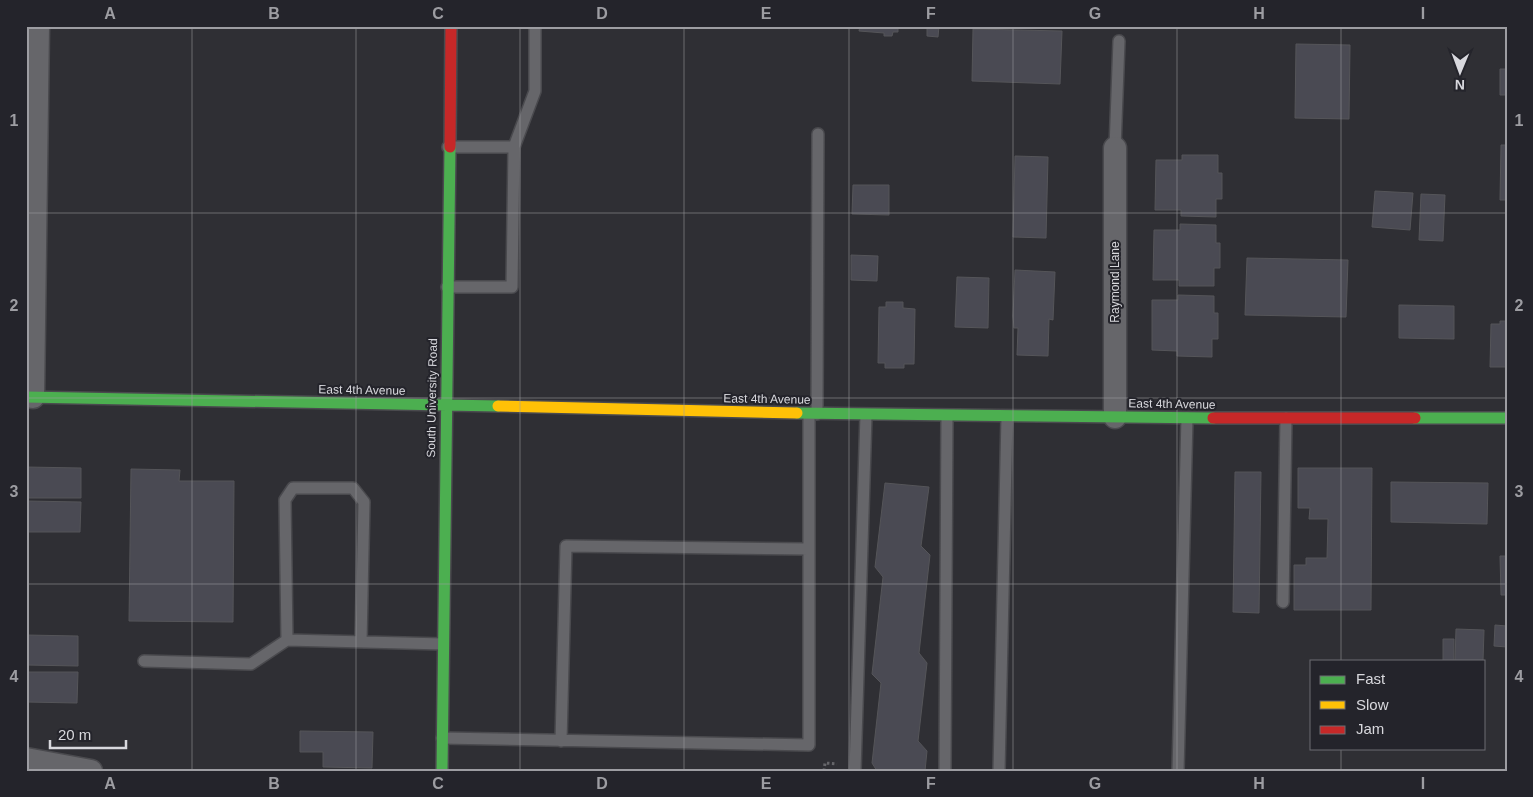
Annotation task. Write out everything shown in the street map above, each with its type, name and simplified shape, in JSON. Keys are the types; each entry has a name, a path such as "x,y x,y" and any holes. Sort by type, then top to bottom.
{"street":[{"path":"30,397 38,26"},
{"name":"South University Road","path":"442,771 448,147 451,26"},
{"name":"Raymond Lane","path":"1115,148 1115,417"},
{"name":"East 4th Avenue","path":"30,397 866,415 1507,418"},
{"path":"26,759 91,771"}],"lane":[{"path":"447,287 512,287 514,148 534,91 535,26"},
{"path":"1115,148 1119,41"},
{"path":"442,738 809,745 809,549 818,134"},
{"path":"448,147 514,148"},
{"path":"944,771 947,414"},
{"path":"855,771 866,415"},
{"path":"999,771 1007,415"},
{"path":"1178,771 1187,418"},
{"path":"1282,602 1286,418"},
{"path":"286,640 285,500 293,488 353,488 364,502 361,642"},
{"path":"561,741 566,546 809,549"},
{"path":"144,661 251,664 286,640 443,644"}],"building":[{"path":"860,26 898,26 898,32 893,32 892,36 884,36 884,33 859,31"},
{"path":"927,26 939,26 938,37 927,36"},
{"path":"973,29 1062,31 1060,84 972,81"},
{"path":"1296,44 1350,45 1349,119 1295,118"},
{"path":"1500,69 1507,69 1507,95 1500,95"},
{"path":"1501,145 1507,145 1507,200 1500,200"},
{"path":"1182,155 1218,155 1218,173 1222,173 1222,199 1216,199 1216,217 1181,216 1181,210 1155,210 1156,160 1182,160"},
{"path":"1015,156 1048,157 1046,238 1013,237"},
{"path":"853,185 889,185 889,215 852,214"},
{"path":"1375,191 1413,193 1410,230 1372,227"},
{"path":"1421,194 1445,195 1443,241 1419,240"},
{"path":"1180,224 1216,225 1216,243 1220,243 1220,268 1214,268 1214,286 1179,286 1179,280 1153,280 1154,230 1180,230"},
{"path":"1507,228 1507,279 1506,279"},
{"path":"851,255 878,256 877,281 851,280"},
{"path":"1247,258 1348,260 1346,317 1245,315"},
{"path":"1015,270 1055,272 1053,320 1049,319 1048,356 1017,355 1018,328 1014,328 1013,316"},
{"path":"957,277 989,278 988,328 955,327"},
{"path":"1178,295 1214,296 1214,313 1218,313 1218,339 1212,339 1212,357 1177,356 1177,351 1152,350 1152,300 1178,300"},
{"path":"886,302 903,302 903,308 915,309 914,364 904,364 904,368 885,368 885,363 878,363 879,307 886,307"},
{"path":"1399,305 1454,306 1454,339 1399,338"},
{"path":"1500,321 1507,321 1507,367 1490,367 1491,324 1500,324"},
{"path":"26,467 81,468 81,498 26,498"},
{"path":"1298,468 1372,468 1371,610 1294,610 1294,565 1306,565 1306,558 1327,558 1328,519 1309,519 1310,508 1298,508"},
{"path":"131,469 180,470 179,481 234,481 233,622 129,621"},
{"path":"1235,472 1261,472 1259,613 1233,612"},
{"path":"1391,482 1488,483 1487,524 1391,522"},
{"path":"885,483 929,487 921,546 930,555 919,653 927,663 918,741 927,751 925,771 877,771 872,763 881,683 872,674 883,577 875,567"},
{"path":"26,501 81,502 80,532 26,532"},
{"path":"1500,556 1507,556 1507,595 1501,595"},
{"path":"1495,625 1507,626 1507,647 1494,646"},
{"path":"1456,629 1484,630 1483,660 1455,660"},
{"path":"26,635 78,636 78,666 26,665"},
{"path":"1443,639 1454,639 1454,660 1443,660"},
{"path":"26,672 78,672 77,703 26,702"},
{"path":"300,731 373,732 372,768 323,767 323,752 300,752"}],"traffic: fast":[{"path":"442,771 450,147"},
{"path":"26,397 498,406"},
{"path":"797,413 1213,418"},
{"path":"1415,418 1507,418"}],"traffic: slow":[{"path":"498,406 797,413"}],"traffic: jam":[{"path":"450,147 451,26"},
{"path":"1213,418 1415,418"}]}
